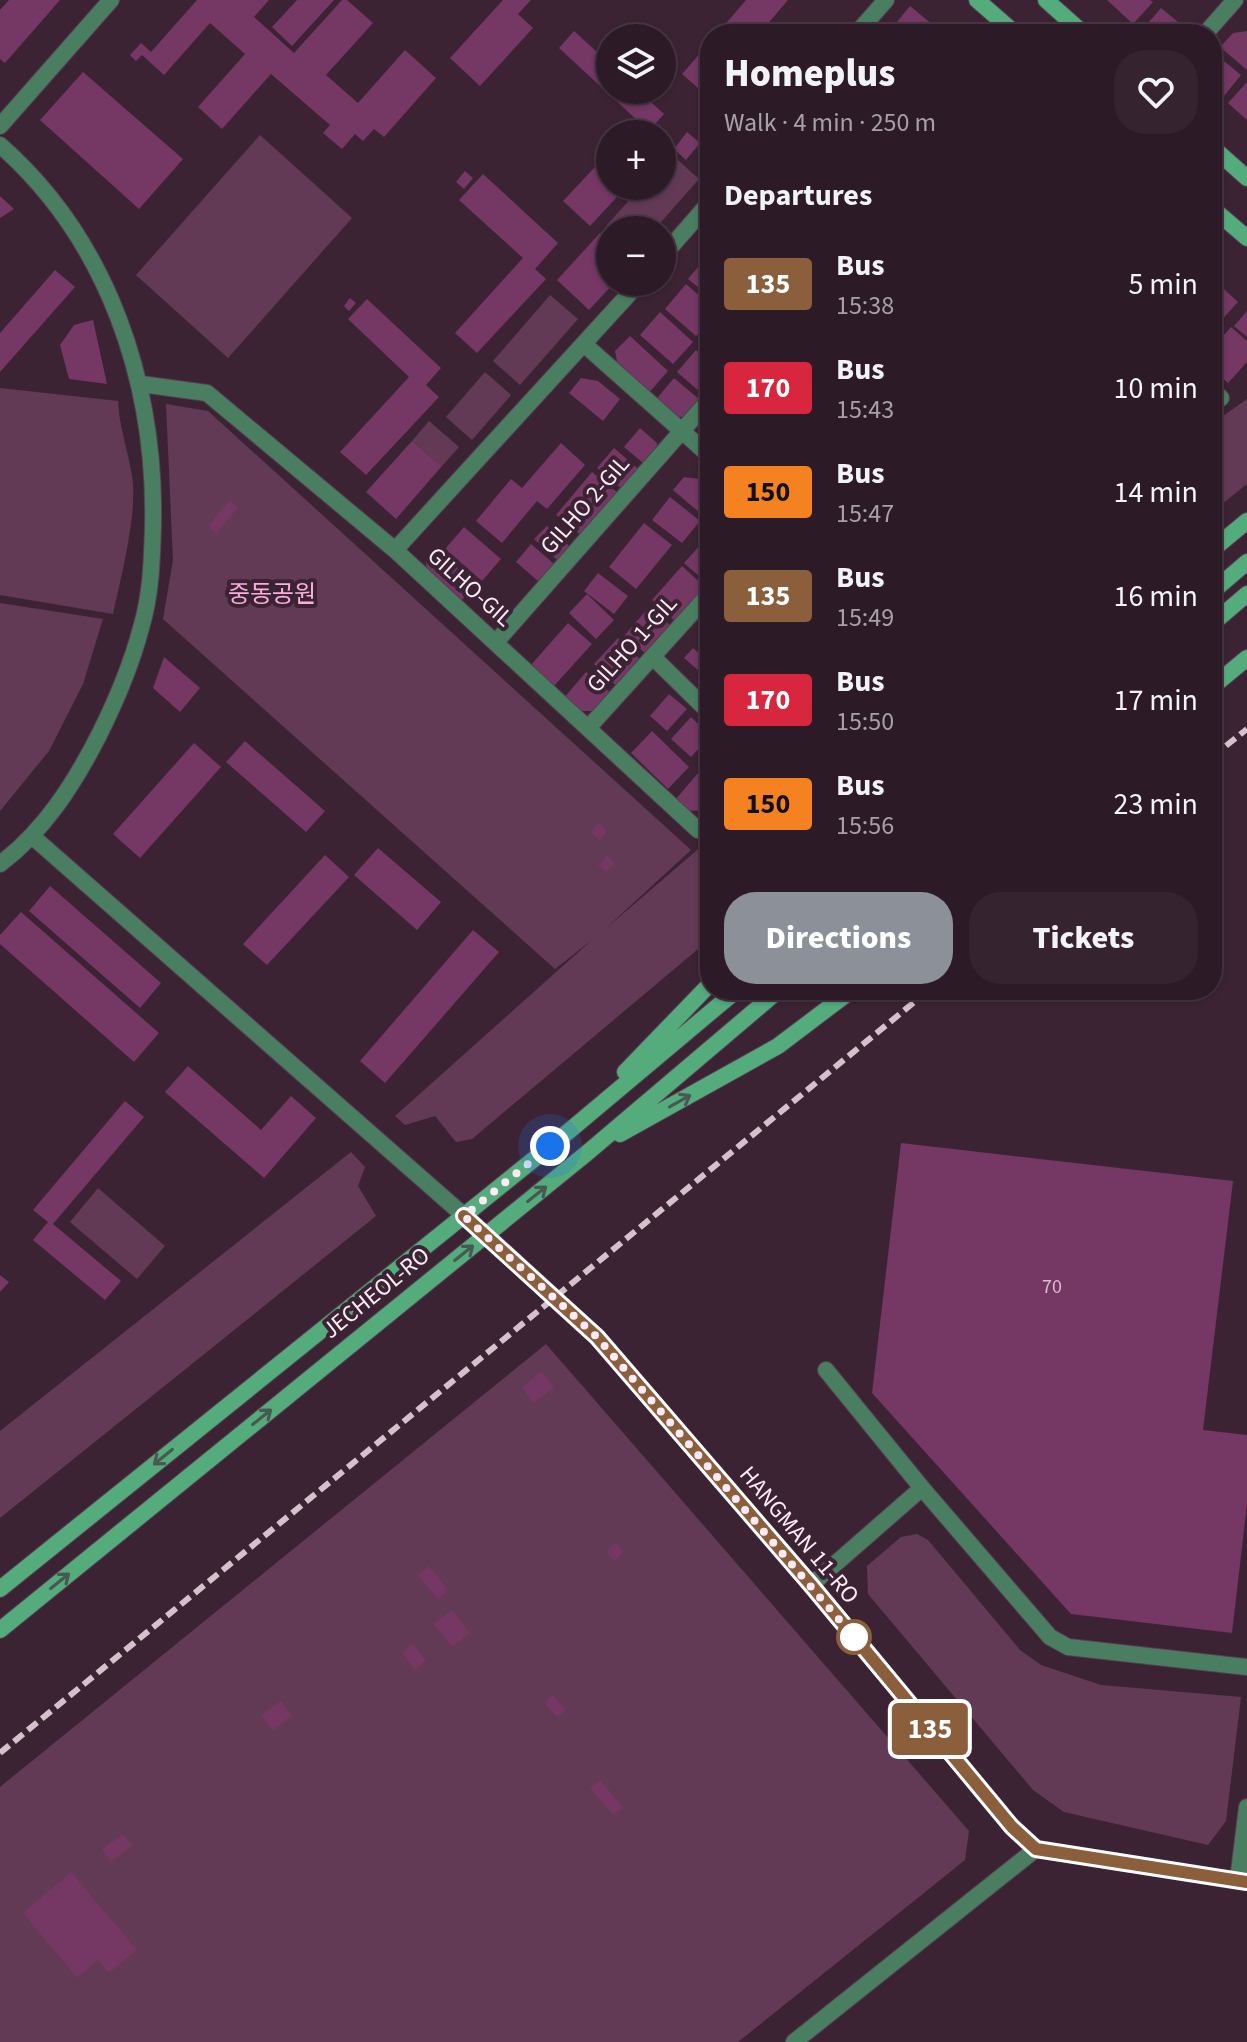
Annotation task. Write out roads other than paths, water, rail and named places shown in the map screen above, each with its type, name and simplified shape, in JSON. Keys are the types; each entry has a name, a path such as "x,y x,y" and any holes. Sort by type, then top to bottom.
{"main road":[{"path":"977,0 1005,24"},
{"path":"1046,0 1073,24"},
{"path":"1222,156 1247,178"},
{"path":"1222,217 1247,238"},
{"path":"1222,542 1247,521"},
{"path":"1222,583 1247,562"},
{"path":"1222,615 1247,594"},
{"path":"1222,679 1247,658"},
{"path":"569,1131 700,994"},
{"name":"JECHEOL-RO","path":"0,1589 569,1131 725,1000"},
{"name":"JECHEOL-RO","path":"0,1630 587,1153 767,1000"},
{"path":"587,1153 778,1046 839,1000"}],"street":[{"path":"0,126 111,0"},
{"path":"865,24 886,0"},
{"path":"1214,24 1237,0 1247,7"},
{"path":"0,145 29,171 66,217 104,286 126,334 141,384 154,479 152,570 142,626 120,694 91,750 33,837 0,864"},
{"path":"676,241 700,213"},
{"name":"GILHO-GIL","path":"628,296 395,550 698,830 700,828"},
{"path":"585,345 700,447"},
{"path":"141,384 207,393 395,550"},
{"name":"GILHO 2-GIL","path":"496,642 700,410"},
{"name":"GILHO 1-GIL","path":"589,727 700,604"},
{"path":"653,657 700,703"},
{"name":"HANGMAN 11-RO","path":"33,837 486,1235 597,1337 811,1585 1012,1827 1036,1849"},
{"path":"826,1370 1050,1637 1068,1647 1247,1667"},
{"path":"811,1585 922,1488"},
{"path":"794,2042 1036,1849 1243,1881 1247,1807"}],"railway":[{"path":"1222,749 1247,729"},
{"path":"0,1753 917,1000"}],"park label":[{"name":"중동공원","path":"272,594"}]}
